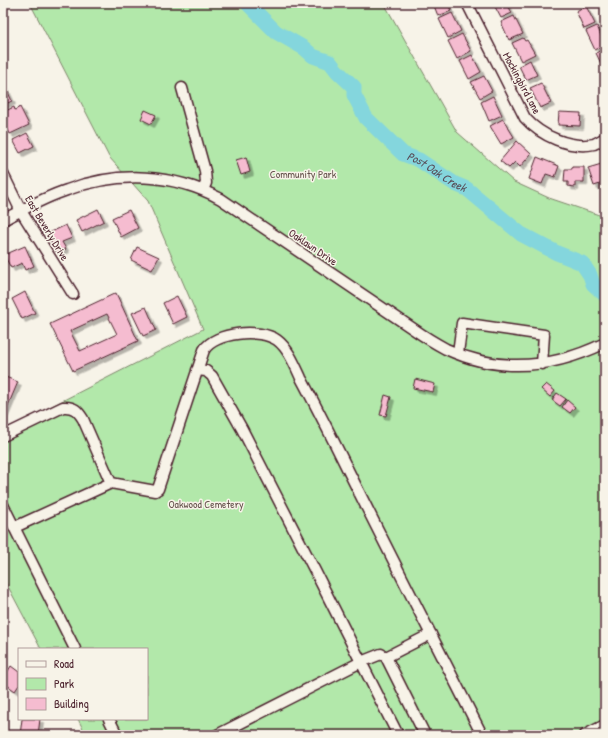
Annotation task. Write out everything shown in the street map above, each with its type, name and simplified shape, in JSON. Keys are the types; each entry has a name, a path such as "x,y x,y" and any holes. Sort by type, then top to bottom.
{"street":[{"name":"Mockingbird Lane","path":"467,3 525,118 531,124 544,134 572,144 594,144 605,138"},
{"path":"182,88 205,171 206,183 203,190"},
{"name":"East Beverly Drive","path":"3,174 21,211 72,294"},
{"name":"Oaklawn Drive","path":"3,220 65,190 108,178 137,177 181,183 203,190 221,199 415,330 447,349 488,363 522,366 542,364 572,357 605,343"},
{"path":"458,353 462,323 544,334 542,364"},
{"path":"15,527 111,483 149,491 155,491 158,489 197,370 207,345 220,338 234,335 267,335 277,340 288,352 482,735"},
{"path":"197,370 206,371 212,376 245,436 398,735"},
{"path":"3,436 63,407 69,406 78,412 83,419 111,483"},
{"path":"3,505 75,648"},
{"path":"386,657 431,634"},
{"path":"217,735 360,662 381,654 386,657 425,735"},
{"path":"110,720 117,735"},
{"path":"585,735 605,725"}],"green space":[{"path":"30,3 314,3 316,5 321,3 384,3 457,132 514,182 549,198 605,217 605,735 86,735 78,720 148,720 148,648 40,648 3,577 3,431 203,329 148,201 109,157"}],"building":[{"path":"433,3 448,3 451,11 438,16"},
{"path":"493,3 507,3 512,13 501,18"},
{"path":"586,6 595,24 584,29 576,11"},
{"path":"452,13 461,31 448,38 439,19"},
{"path":"514,16 523,34 509,40 501,22"},
{"path":"597,26 605,45 595,50 586,31"},
{"path":"462,34 471,51 457,59 448,41"},
{"path":"523,38 525,41 527,40 535,54 521,61 512,43"},
{"path":"605,48 605,70 604,70 596,53"},
{"path":"472,55 481,72 469,79 460,61"},
{"path":"530,60 537,75 526,80 519,66"},
{"path":"484,76 492,91 480,98 471,82"},
{"path":"541,83 551,103 540,108 530,88"},
{"path":"4,84 12,101 3,105 3,85"},
{"path":"493,96 502,115 489,121 481,102"},
{"path":"14,107 15,110 20,107 29,125 10,134 3,119 3,112"},
{"path":"145,110 156,115 151,124 141,119"},
{"path":"559,112 581,113 580,126 558,125"},
{"path":"503,119 514,137 501,144 490,126"},
{"path":"27,133 34,146 20,153 13,140"},
{"path":"517,141 531,154 520,167 515,162 509,168 500,161"},
{"path":"246,157 250,172 241,175 236,160"},
{"path":"537,157 559,166 555,177 546,174 542,184 529,179"},
{"path":"605,163 605,176 601,177 603,183 594,186 588,168"},
{"path":"572,167 584,167 584,182 575,182 575,187 568,186 568,182 564,182 565,169 572,169"},
{"path":"98,209 104,221 82,232 76,220"},
{"path":"129,210 138,228 121,237 112,218"},
{"path":"66,225 72,238 62,242 66,249 57,253 47,234"},
{"path":"25,246 34,266 25,270 22,263 11,268 4,255"},
{"path":"137,247 159,257 152,270 131,260"},
{"path":"25,292 35,313 22,319 12,299"},
{"path":"116,293 138,341 73,371 50,324","holes":["107,314 117,334 80,351 70,331"]},
{"path":"177,296 187,317 173,324 163,303"},
{"path":"146,307 156,330 143,336 132,313"},
{"path":"3,376 18,382 4,415 3,415"},
{"path":"415,379 435,384 433,392 413,388"},
{"path":"546,384 555,391 550,397 541,389"},
{"path":"557,393 566,399 560,406 552,400"},
{"path":"385,395 391,397 386,416 380,415"},
{"path":"567,400 575,407 570,413 562,407"},
{"path":"11,666 18,671 18,686 15,691 3,682 3,672 6,674"},
{"path":"22,720 40,720 38,735 20,735"}],"waterway":[{"name":"Post Oak Creek","path":"247,3 276,32 304,48 313,56 330,62 354,87 354,95 366,118 403,154 419,160 455,184 467,189 521,234 557,253 582,263 590,275 593,284 605,295"}],"park label":[{"name":"Community Park","path":"303,174"},
{"name":"Oakwood Cemetery","path":"206,504"}]}
